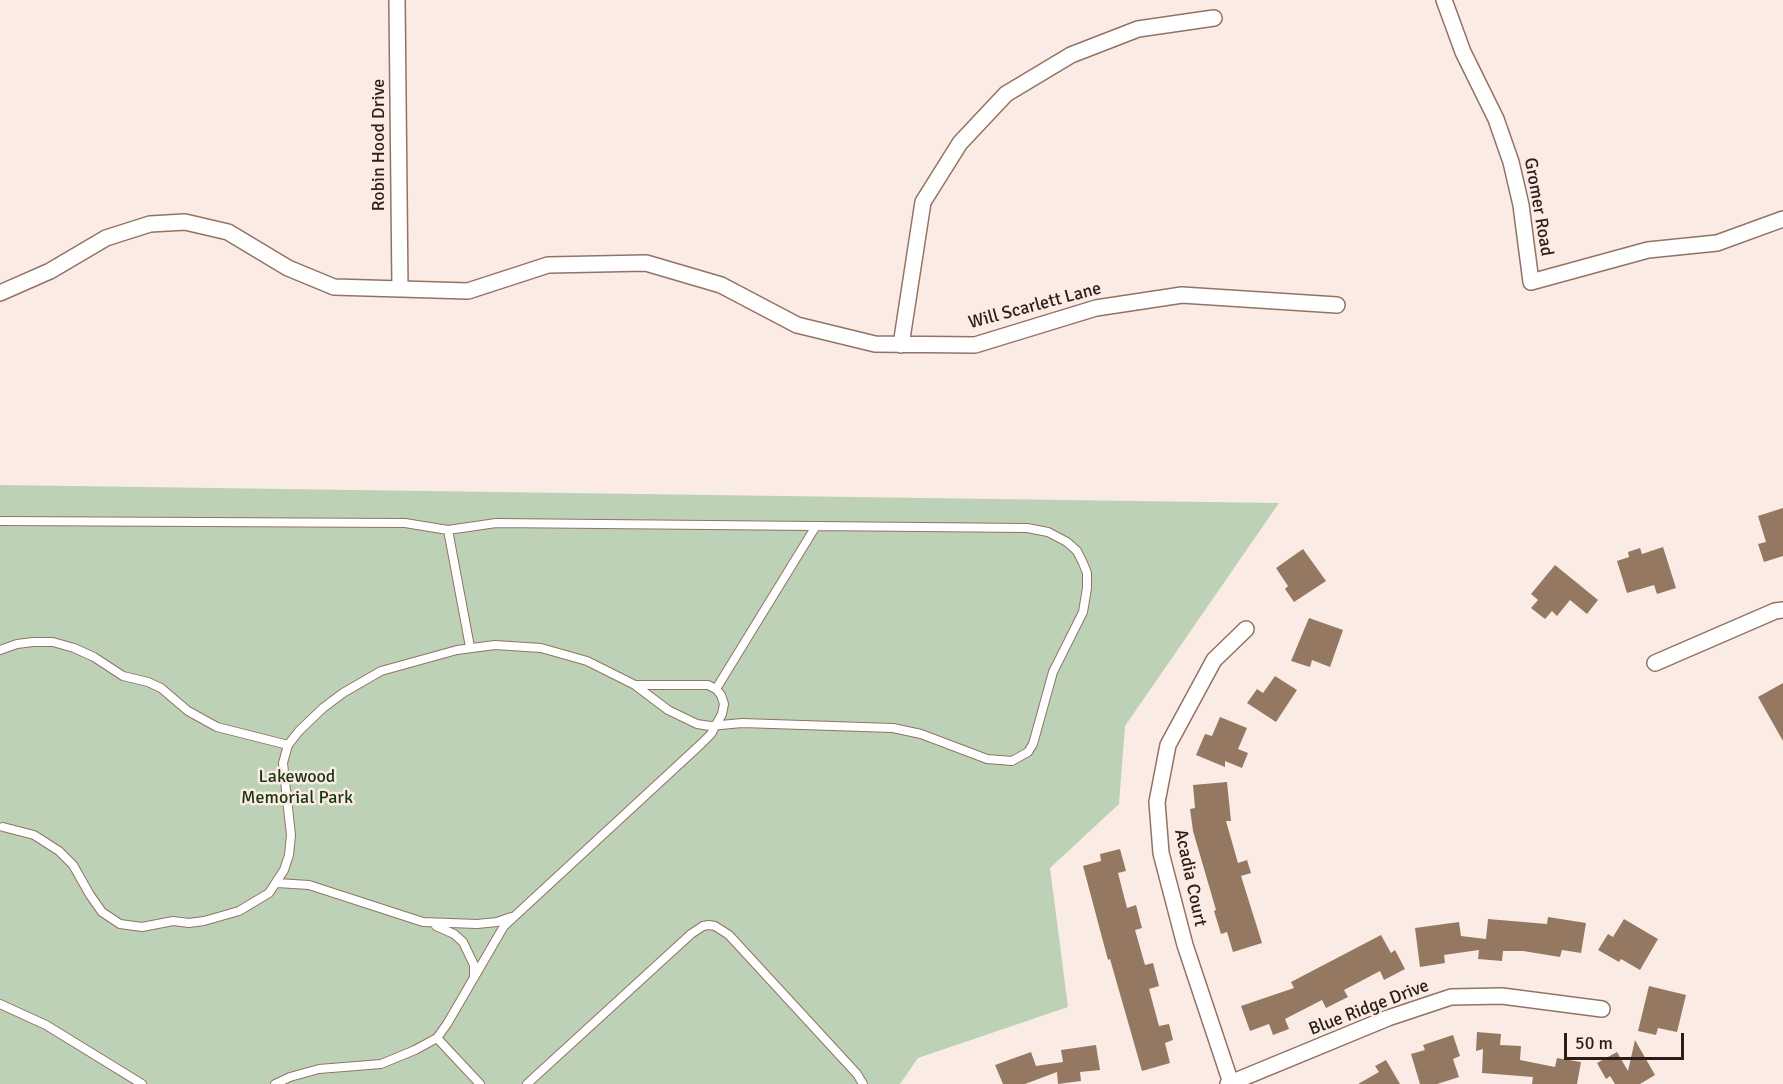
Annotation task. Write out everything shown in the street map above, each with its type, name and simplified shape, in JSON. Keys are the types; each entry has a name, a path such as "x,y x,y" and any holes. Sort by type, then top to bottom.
{"street":[{"name":"Robin Hood Drive","path":"397,0 400,289"},
{"name":"Gromer Road","path":"1444,0 1463,52 1496,119 1511,162 1521,205 1531,282 1648,250 1717,243 1783,219"},
{"path":"901,345 923,202 960,143 1006,94 1071,55 1138,29 1214,18"},
{"name":"Will Scarlett Lane","path":"0,293 50,271 106,238 150,224 185,222 228,232 288,267 334,287 468,291 548,265 646,263 721,285 797,325 875,344 975,345 1096,308 1182,295 1337,305"},
{"path":"1655,663 1775,611 1783,610"},
{"name":"Acadia Court","path":"1229,1083 1185,945 1161,853 1157,802 1168,746 1173,736 1214,660 1246,629"},
{"name":"Blue Ridge Drive","path":"1229,1083 1388,1018 1451,997 1502,996 1602,1009"}],"lane":[{"path":"0,521 405,523 448,530 496,523 1027,528 1048,532 1067,542 1077,551 1087,573 1088,588 1083,612 1051,678 1033,744 1028,752 1012,761 972,754 921,734 893,728 742,723 711,726 697,724 680,717 635,686 587,661 541,648 495,645 470,647 381,671 323,708 299,731 288,745 283,763 291,835 289,855 278,882 269,893 255,902 222,917 189,923 173,921 142,927 120,924 102,912 73,865 59,851 34,835 1,828"},
{"path":"716,689 816,526"},
{"path":"448,530 470,647"},
{"path":"1,647 33,642 53,642 74,648 94,657 123,676 148,682 161,688 188,711 217,727 288,745"},
{"path":"274,1084 319,1069 381,1064 415,1050 436,1038 447,1024 512,916 701,744 718,724 724,704 722,695 708,685 635,686"},
{"path":"278,882 309,885 442,927 464,942 474,965 474,978"},
{"path":"423,922 477,924 497,922 512,916"},
{"path":"527,1084 691,934 709,925 729,934 857,1074 863,1084"},
{"path":"0,1004 46,1025 141,1084"},
{"path":"436,1038 480,1084"}],"green space":[{"name":"Lakewood Memorial Park","path":"0,485 1279,503 1125,726 1119,804 1050,868 1068,1007 918,1058 900,1084 0,1084"}],"building":[{"path":"1783,508 1783,556 1764,562 1758,544 1766,542 1758,516"},
{"path":"1663,547 1676,588 1657,594 1654,585 1627,593 1617,561 1629,557 1628,552 1640,548 1642,554"},
{"path":"1303,549 1326,581 1294,602 1285,589 1288,586 1276,568"},
{"path":"1555,565 1598,600 1587,614 1570,600 1557,616 1552,611 1545,619 1531,608 1538,600 1531,594"},
{"path":"1309,618 1343,630 1330,667 1312,660 1310,667 1291,661"},
{"path":"1275,676 1297,690 1276,722 1247,703 1257,689 1263,693"},
{"path":"1783,683 1783,741 1758,697"},
{"path":"1220,717 1247,728 1238,749 1248,753 1242,768 1225,761 1225,767 1196,755 1205,734 1212,736"},
{"path":"1227,782 1231,821 1226,821 1238,863 1247,860 1251,873 1241,876 1262,943 1233,952 1227,932 1221,934 1214,911 1216,910 1193,831 1190,809 1195,808 1193,785"},
{"path":"1120,849 1126,871 1118,873 1127,908 1136,905 1142,928 1135,930 1145,965 1153,963 1159,986 1149,989 1159,1026 1169,1024 1173,1040 1165,1043 1170,1063 1142,1071 1110,959 1108,960 1083,866 1101,861 1100,854"},
{"path":"1548,917 1586,923 1581,953 1562,950 1560,957 1523,951 1503,951 1502,961 1478,959 1479,950 1444,955 1445,963 1420,967 1415,928 1459,922 1461,936 1486,939 1488,919 1547,924"},
{"path":"1624,919 1658,939 1640,970 1621,959 1619,962 1598,950 1608,934 1613,937"},
{"path":"1381,935 1391,953 1395,950 1405,969 1384,980 1380,971 1344,990 1348,997 1326,1008 1322,1000 1285,1019 1289,1029 1273,1035 1269,1024 1250,1031 1241,1006 1294,988 1291,982"},
{"path":"1649,986 1686,995 1677,1032 1658,1028 1656,1035 1638,1031"},
{"path":"1477,1032 1501,1034 1500,1045 1521,1046 1520,1060 1555,1067 1557,1058 1581,1062 1577,1084 1532,1084 1533,1077 1482,1073 1483,1049 1476,1051"},
{"path":"1453,1035 1460,1056 1453,1059 1459,1077 1437,1084 1420,1084 1411,1054 1425,1050 1423,1045"},
{"path":"1635,1040 1655,1075 1640,1084 1615,1084 1610,1076 1606,1079 1597,1063 1617,1052 1628,1071"},
{"path":"1096,1045 1100,1070 1080,1072 1081,1081 1058,1084 1057,1072 1025,1084 1003,1084 995,1065 1031,1052 1036,1066 1063,1062 1061,1050"},
{"path":"1386,1060 1400,1084 1358,1084 1379,1072 1375,1066"}]}
